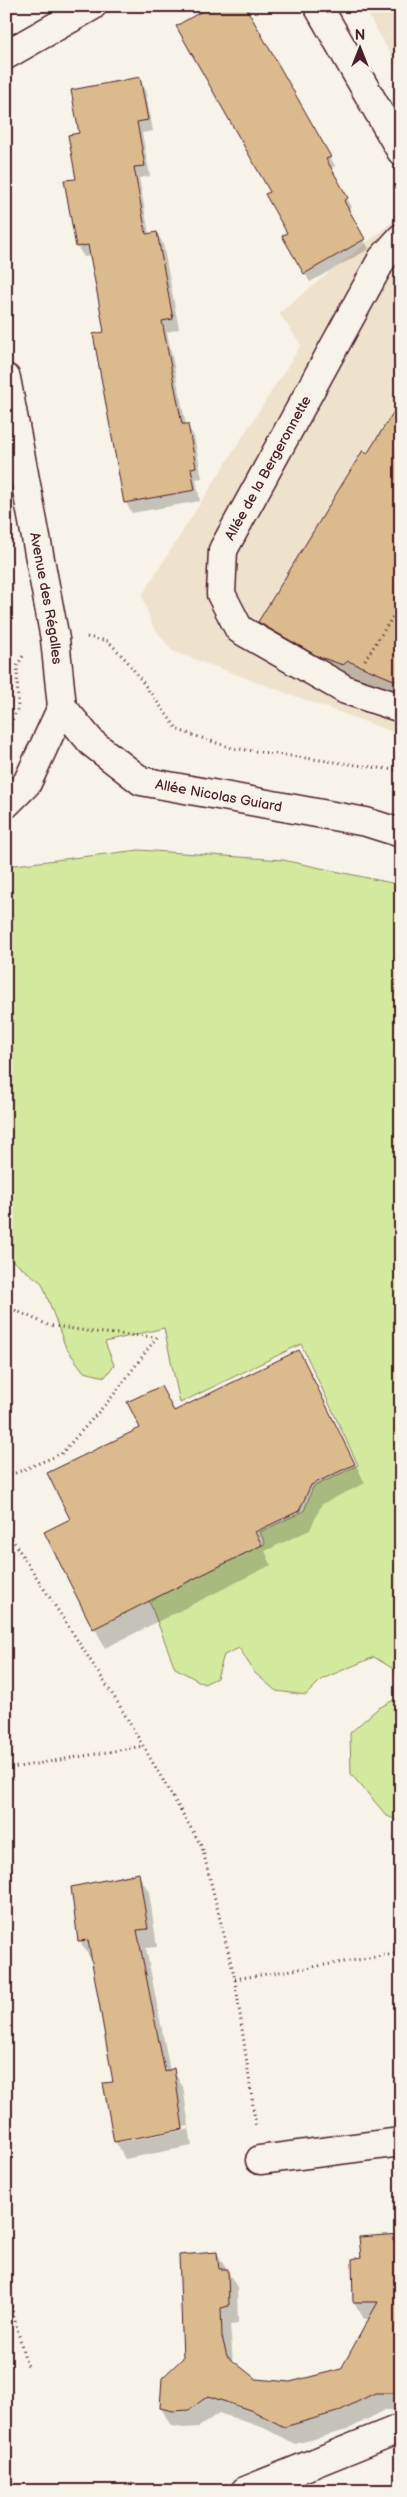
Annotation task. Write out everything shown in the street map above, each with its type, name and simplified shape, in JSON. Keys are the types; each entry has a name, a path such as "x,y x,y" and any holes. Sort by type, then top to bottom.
{"street":[{"path":"6,55 92,6"},
{"path":"318,6 401,152"},
{"name":"Allée de la Bergeronnette","path":"401,238 382,259 223,550 221,594 239,629 346,690 401,708"},
{"name":"Avenue des Régalles","path":"6,378 55,639 62,707"},
{"path":"6,804 27,783 62,707"},
{"name":"Allée Nicolas Guiard","path":"62,707 92,743 141,781 366,822 401,833"},
{"path":"260,2160 401,2142"},
{"path":"245,2491 401,2428"}],"path":[{"path":"346,690 401,604"},
{"path":"6,733 18,708 17,666 31,644 55,639 87,637 108,641 127,661 178,730 232,748 401,771"},
{"path":"6,1306 48,1325 93,1332 157,1337 112,1397 61,1454 6,1477"},
{"path":"6,1530 118,1702 202,1848 235,1979 260,2160"},
{"path":"6,1769 143,1746"},
{"path":"235,1979 401,1953"},
{"path":"6,2287 27,2366"}],"shaded area":[{"path":"363,6 401,6 401,72"},
{"path":"401,215 401,735 172,651 152,625 142,595 301,345 279,313"}],"green space":[{"path":"139,850 283,860 401,885 401,1687 395,1670 374,1657 322,1679 306,1695 276,1691 255,1673 239,1648 224,1655 217,1678 204,1684 175,1668 145,1590 265,1544 260,1532 304,1511 313,1487 358,1465 301,1344 180,1403 164,1328 105,1342 114,1365 105,1377 84,1372 66,1348 42,1283 6,1256 6,866"},
{"path":"401,1696 401,1822 387,1816 351,1774 350,1733 377,1709"}],"building":[{"path":"211,6 245,6 331,157 326,159 348,198 344,201 365,239 304,274 282,236 287,233 265,194 270,192 176,26"},
{"path":"140,77 148,120 137,122 145,166 134,167 146,234 157,232 173,319 162,321 182,424 188,424 196,467 191,468 195,490 124,503 93,334 104,332 99,303 88,245 76,247 64,180 76,179 68,135 79,133 71,90"},
{"path":"401,400 401,683 348,661 343,665 317,656 258,622 363,450 367,454"},
{"path":"299,1350 355,1464 311,1485 299,1511 255,1532 262,1545 93,1629 44,1532 70,1519 47,1473 140,1428 127,1402 161,1386 174,1411"},
{"path":"139,1873 148,1929 137,1930 165,2072 174,2068 183,2129 114,2142 103,2083 113,2082 88,1940 78,1941 71,1887"},
{"path":"401,2234 401,2393 375,2393 337,2412 284,2427 253,2411 208,2396 189,2410 173,2411 160,2408 162,2378 183,2358 179,2255 217,2252 219,2269 228,2269 229,2306 221,2308 222,2337 227,2356 256,2379 290,2382 341,2369 378,2302 353,2302 352,2259 361,2257 359,2237"}]}
